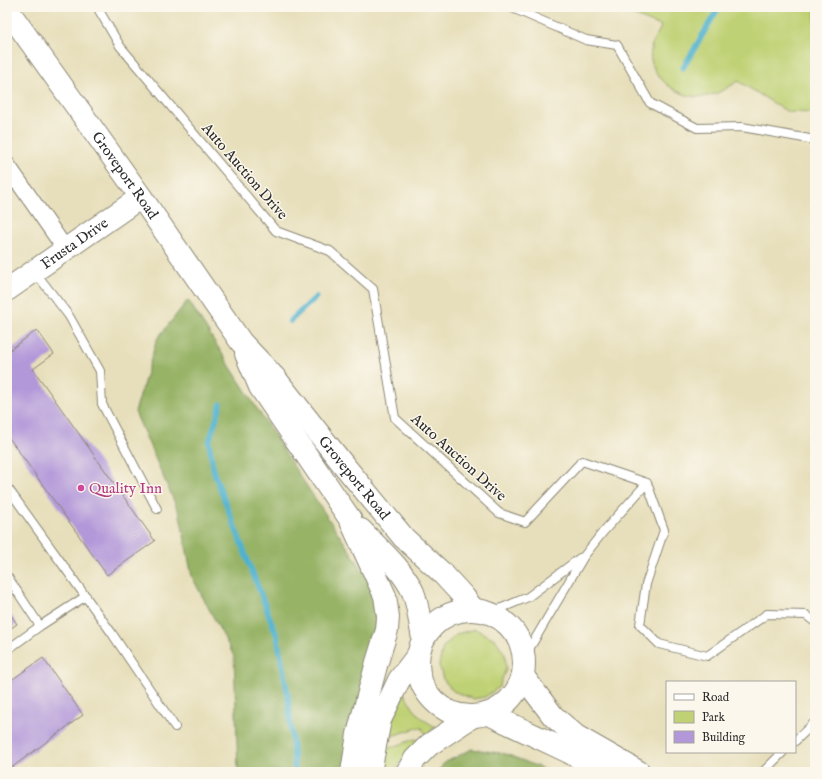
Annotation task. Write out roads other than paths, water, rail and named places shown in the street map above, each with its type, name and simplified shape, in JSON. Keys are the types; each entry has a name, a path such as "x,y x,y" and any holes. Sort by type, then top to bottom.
{"main road":[{"name":"Groveport Road","path":"7,10 141,197 241,342 275,378 346,469 404,538 464,597 482,611"},
{"name":"Frusta Drive","path":"7,290 141,197"},
{"name":"Groveport Road","path":"241,342 260,387 350,519 385,596 388,617 387,630 358,734 352,772"},
{"name":"Groveport Road","path":"350,519 392,562 403,576 413,593 421,646"},
{"path":"370,772 380,720 399,680 432,626 444,617 458,611 482,611 503,620 513,630 521,642 524,666 518,689 510,700 499,709 481,715 429,745 415,759 407,772"},
{"path":"421,646 419,673 424,689 435,703 450,712 481,715 562,749 604,772"},
{"path":"524,666 553,716 576,736 639,772"}],"street":[{"path":"7,165 13,184 66,250"}],"lane":[{"name":"Auto Auction Drive","path":"97,7 120,46 276,231 330,251 373,289 395,418 499,513 525,522 582,461 647,483"},
{"path":"510,7 586,40 617,45 650,103 698,128 742,127 815,140"},
{"path":"35,271 69,316 100,371 102,404 157,509"},
{"path":"524,666 584,556 603,532 647,483 664,530 646,584 640,625 658,644 707,656 767,614 806,615 815,622"},
{"path":"7,487 86,596 175,727"},
{"path":"482,611 528,597 584,556"},
{"path":"7,576 40,626"},
{"path":"7,650 86,596"},
{"path":"796,740 815,722"},
{"path":"767,772 765,770 782,753"}],"waterway":[{"path":"683,68 719,7"},
{"path":"290,321 316,297"},
{"path":"221,404 209,442 214,473 277,636 288,696 295,772"}],"place":[{"name":"Quality Inn","path":"81,488"}]}
